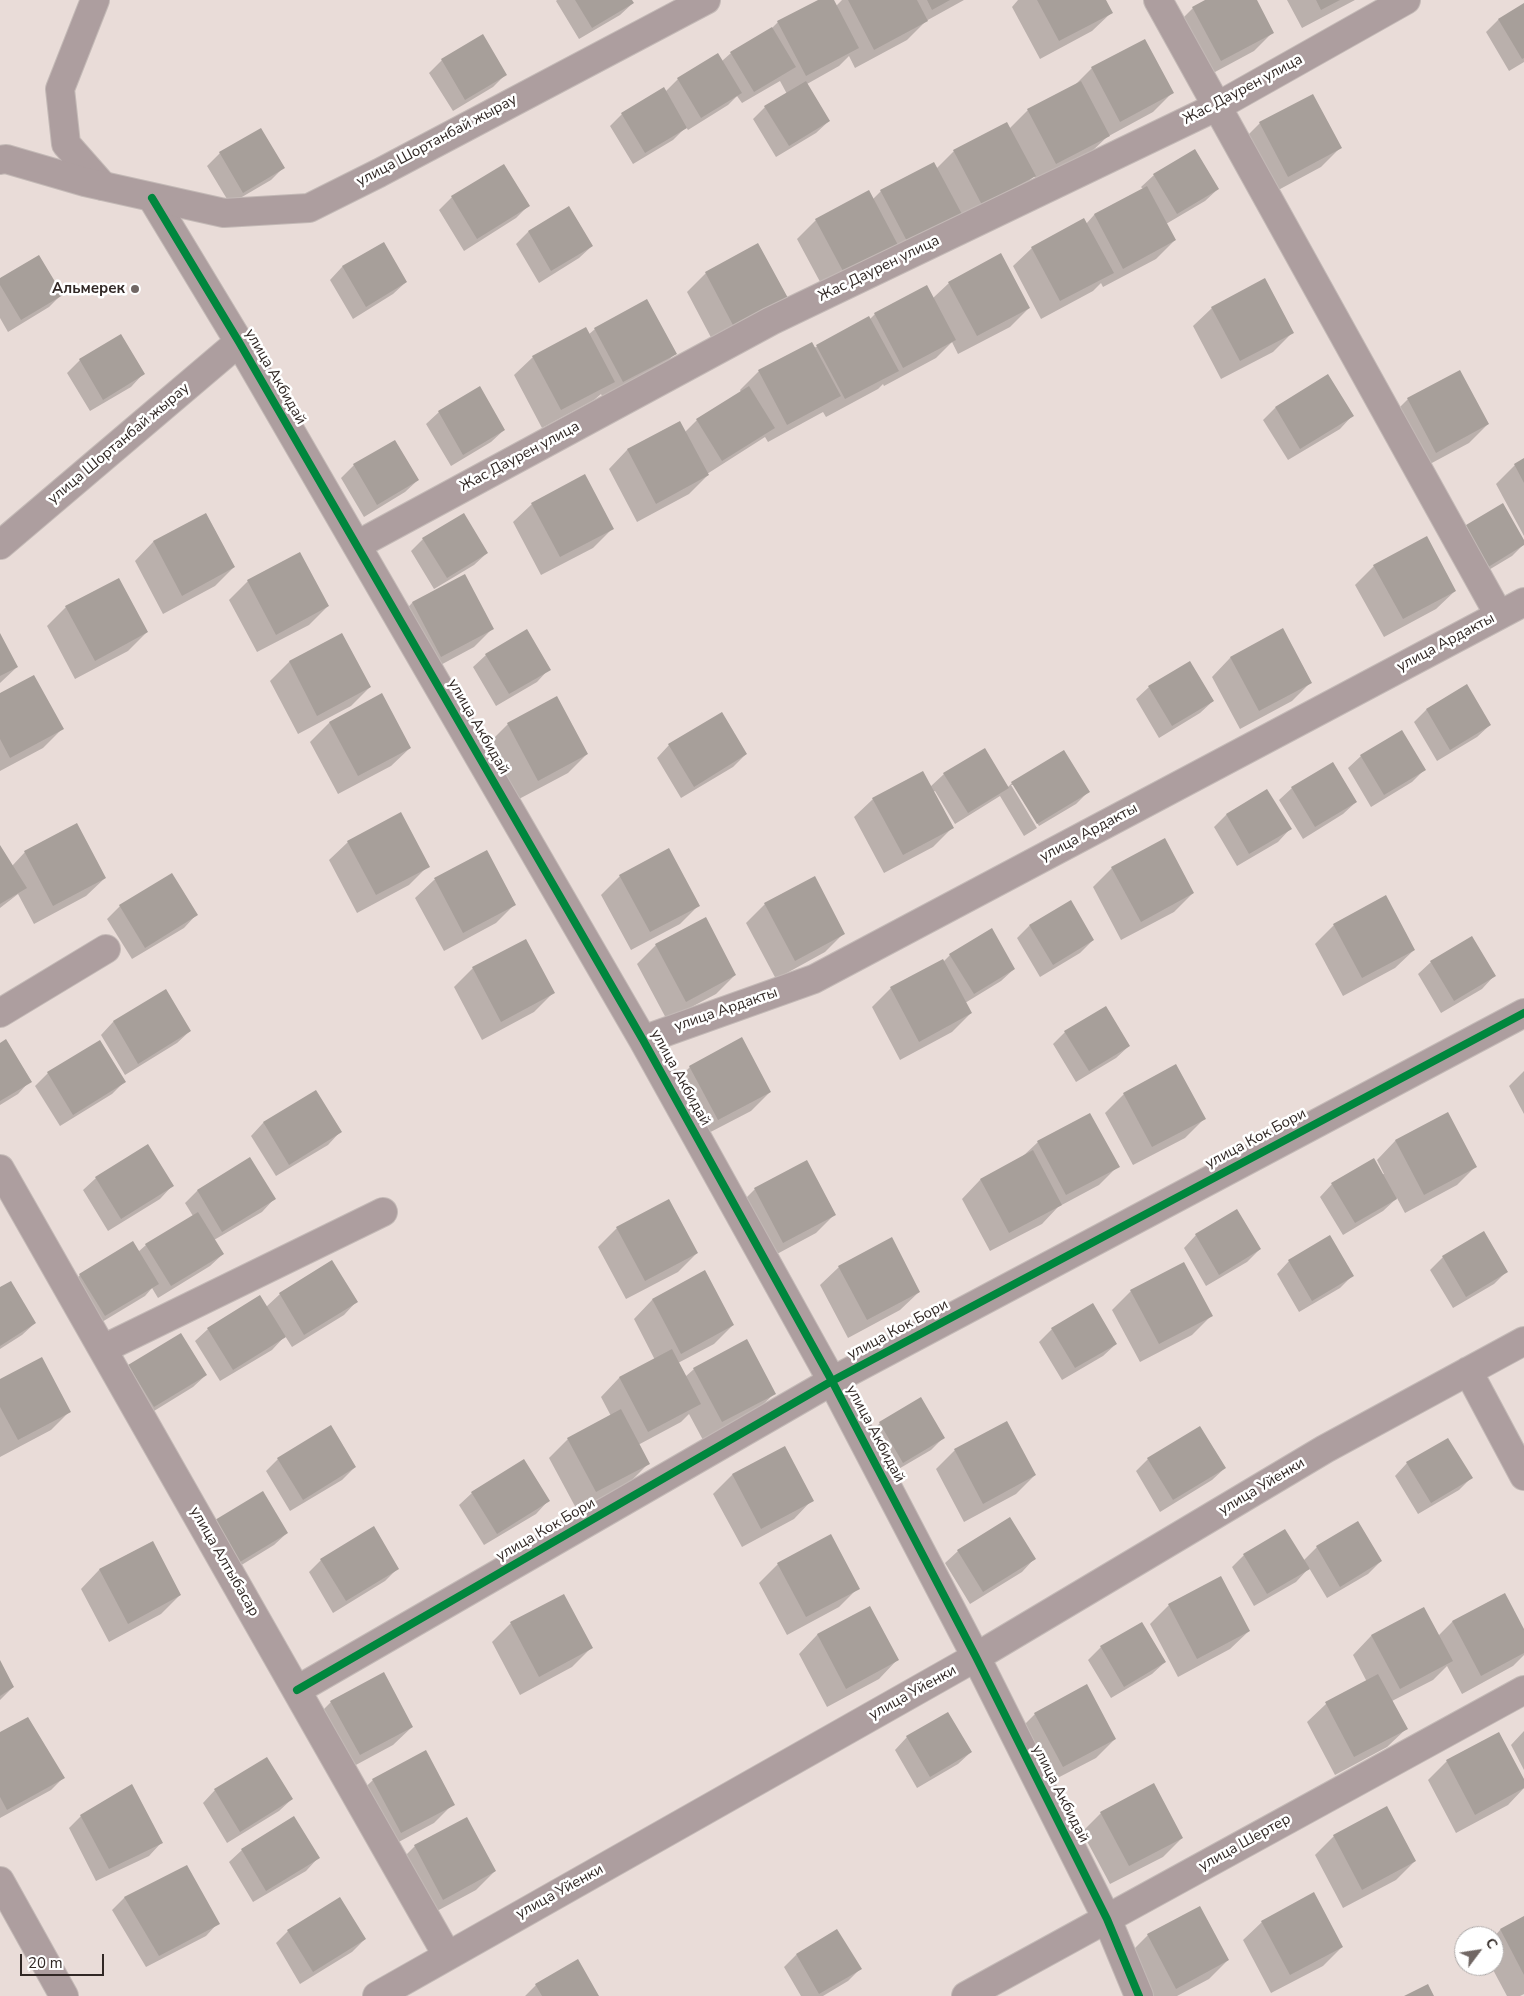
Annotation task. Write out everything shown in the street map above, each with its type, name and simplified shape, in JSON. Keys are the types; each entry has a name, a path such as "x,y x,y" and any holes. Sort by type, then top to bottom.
{"street":[{"path":"95,0 60,89 66,144 103,186"},
{"name":"улица Шортанбай жырау","path":"0,160 6,159 103,186 224,213 309,208 706,0"},
{"path":"1158,0 1499,615"},
{"name":"Жас Даурен улица","path":"357,545 771,321 1218,106 1406,0"},
{"name":"улица Акбидай","path":"152,198 239,342 643,1040 832,1381 976,1657 1107,1919 1139,1996"},
{"name":"улица Шортанбай жырау","path":"0,545 239,342"},
{"name":"улица Ардакты","path":"643,1040 814,979 1524,602"},
{"path":"0,1013 106,949"},
{"name":"улица Кок Бори","path":"297,1690 832,1381 1524,1013"},
{"name":"улица Алтыбасар","path":"0,1169 447,1955"},
{"path":"102,1349 383,1212"},
{"name":"улица Уйенки","path":"377,1996 976,1657 1325,1449 1524,1341"},
{"path":"1468,1371 1524,1476"},
{"name":"улица Шертер","path":"966,1996 1524,1690"},
{"path":"0,1882 64,1996"}],"building":[{"path":"575,0 632,0 634,3 592,28"},
{"path":"818,0 834,0 859,48 806,76 777,21"},
{"path":"848,0 917,0 928,21 874,50"},
{"path":"927,0 950,0 932,10"},
{"path":"1037,0 1106,0 1113,13 1059,41"},
{"path":"1205,0 1257,0 1274,33 1221,61 1192,7"},
{"path":"1316,0 1340,0 1321,10"},
{"path":"1524,3 1524,58 1522,59 1498,19"},
{"path":"772,27 796,67 754,92 730,52"},
{"path":"483,34 507,75 465,100 441,59"},
{"path":"1145,39 1174,93 1120,122 1091,67"},
{"path":"718,53 742,93 701,118 677,78"},
{"path":"806,81 830,121 789,146 764,106"},
{"path":"1081,81 1110,136 1056,164 1027,109"},
{"path":"664,87 687,128 645,153 621,113"},
{"path":"1313,94 1342,148 1288,177 1259,122"},
{"path":"1007,122 1036,176 982,205 953,150"},
{"path":"261,128 285,168 243,193 219,152"},
{"path":"1195,149 1219,189 1177,214 1153,174"},
{"path":"934,162 963,216 909,245 880,190"},
{"path":"504,164 530,206 477,239 451,196"},
{"path":"1147,186 1176,240 1123,269 1094,214"},
{"path":"869,190 898,245 844,273 815,219"},
{"path":"569,206 593,246 551,271 528,231"},
{"path":"1084,218 1114,273 1060,301 1031,247"},
{"path":"384,242 407,282 366,307 342,266"},
{"path":"758,243 788,298 734,327 705,272"},
{"path":"1001,253 1030,308 977,336 948,282"},
{"path":"39,255 63,295 21,320 0,285 0,278"},
{"path":"1265,278 1294,333 1240,361 1211,307"},
{"path":"927,285 956,340 903,368 874,313"},
{"path":"647,299 677,354 623,382 594,328"},
{"path":"869,316 899,371 845,399 816,345"},
{"path":"586,327 615,382 561,410 532,356"},
{"path":"121,334 145,374 103,400 79,359"},
{"path":"812,342 841,396 787,425 758,370"},
{"path":"1460,370 1489,424 1436,453 1407,398"},
{"path":"1328,374 1354,416 1300,449 1275,407"},
{"path":"480,386 505,430 463,455 438,411"},
{"path":"749,386 775,428 722,461 696,419"},
{"path":"680,421 709,475 656,504 627,449"},
{"path":"395,440 419,480 377,505 353,464"},
{"path":"1524,458 1524,483 1514,464"},
{"path":"585,474 614,529 560,557 531,503"},
{"path":"1503,503 1524,540 1524,545 1485,569 1461,528"},
{"path":"206,513 235,567 182,596 153,541"},
{"path":"464,513 488,553 447,578 422,538"},
{"path":"1427,536 1456,591 1403,619 1373,565"},
{"path":"300,552 329,606 276,635 247,580"},
{"path":"465,574 494,629 441,657 412,602"},
{"path":"119,578 148,632 95,661 65,606"},
{"path":"1283,628 1312,683 1259,711 1230,657"},
{"path":"527,629 551,670 509,694 485,654"},
{"path":"0,633 18,667 0,676"},
{"path":"342,633 371,687 317,716 289,661"},
{"path":"1190,661 1214,701 1172,726 1148,686"},
{"path":"34,675 64,729 10,758 0,739 0,693"},
{"path":"1467,684 1491,725 1450,750 1426,709"},
{"path":"382,693 411,748 358,776 329,722"},
{"path":"557,696 588,754 538,781 507,723"},
{"path":"722,712 747,754 694,787 668,744"},
{"path":"1402,730 1426,770 1384,795 1360,755"},
{"path":"985,748 1009,788 968,813 943,773"},
{"path":"1064,750 1090,792 1037,824 1011,782"},
{"path":"1333,762 1357,802 1315,827 1291,787"},
{"path":"923,771 954,828 903,855 872,798"},
{"path":"1267,789 1292,829 1249,854 1226,814"},
{"path":"401,812 430,867 376,895 347,841"},
{"path":"77,823 106,878 53,906 24,851"},
{"path":"1165,838 1194,893 1141,922 1111,867"},
{"path":"0,845 27,888 0,904"},
{"path":"669,848 700,906 650,932 619,875"},
{"path":"487,850 516,905 463,933 434,878"},
{"path":"172,873 198,915 145,948 119,905"},
{"path":"815,876 845,934 795,961 764,903"},
{"path":"1386,895 1415,950 1362,978 1333,924"},
{"path":"1071,900 1094,940 1053,965 1029,925"},
{"path":"706,917 736,975 686,1002 655,944"},
{"path":"992,928 1015,969 974,994 949,954"},
{"path":"1472,936 1496,976 1454,1001 1430,961"},
{"path":"526,939 555,993 501,1022 472,967"},
{"path":"943,959 972,1013 919,1042 890,987"},
{"path":"166,989 191,1031 138,1064 113,1021"},
{"path":"1106,1006 1130,1046 1089,1071 1064,1031"},
{"path":"742,1037 771,1092 718,1120 689,1066"},
{"path":"6,1039 32,1082 0,1101 0,1043"},
{"path":"100,1040 126,1082 73,1115 47,1072"},
{"path":"1176,1064 1206,1119 1152,1147 1123,1093"},
{"path":"316,1090 342,1132 289,1165 263,1122"},
{"path":"1448,1112 1477,1167 1424,1195 1395,1140"},
{"path":"1090,1113 1120,1167 1066,1195 1037,1141"},
{"path":"148,1144 174,1186 121,1219 95,1177"},
{"path":"1033,1150 1062,1205 1009,1233 980,1179"},
{"path":"250,1157 276,1199 222,1232 197,1190"},
{"path":"1374,1158 1397,1199 1355,1223 1331,1183"},
{"path":"807,1160 836,1215 783,1243 754,1188"},
{"path":"669,1199 698,1253 645,1281 616,1227"},
{"path":"1237,1209 1261,1249 1219,1275 1195,1234"},
{"path":"198,1212 224,1254 171,1286 145,1244"},
{"path":"1484,1231 1508,1272 1466,1297 1442,1256"},
{"path":"1330,1235 1354,1276 1312,1301 1288,1260"},
{"path":"892,1237 920,1292 867,1320 838,1266"},
{"path":"133,1241 159,1284 105,1316 79,1274"},
{"path":"332,1260 358,1302 304,1335 279,1293"},
{"path":"1184,1262 1213,1316 1159,1344 1130,1290"},
{"path":"705,1270 734,1325 681,1354 652,1299"},
{"path":"11,1281 36,1323 0,1346 0,1287"},
{"path":"260,1295 286,1337 233,1370 207,1328"},
{"path":"1093,1303 1117,1344 1075,1368 1051,1328"},
{"path":"181,1333 207,1375 154,1407 128,1365"},
{"path":"747,1339 776,1394 722,1422 693,1368"},
{"path":"672,1349 701,1404 648,1432 619,1377"},
{"path":"42,1357 71,1412 18,1440 0,1407 0,1379"},
{"path":"921,1397 945,1438 903,1463 879,1422"},
{"path":"621,1409 650,1464 596,1492 567,1438"},
{"path":"1007,1421 1036,1475 983,1504 954,1449"},
{"path":"331,1425 356,1467 303,1500 277,1458"},
{"path":"1200,1426 1226,1468 1173,1500 1147,1458"},
{"path":"1448,1438 1473,1478 1431,1503 1406,1462"},
{"path":"785,1446 814,1501 761,1529 732,1474"},
{"path":"524,1459 550,1501 497,1534 471,1492"},
{"path":"263,1491 288,1533 235,1565 210,1523"},
{"path":"1010,1517 1036,1559 983,1592 957,1550"},
{"path":"1358,1521 1382,1561 1340,1587 1316,1546"},
{"path":"374,1526 399,1569 346,1601 320,1559"},
{"path":"1285,1529 1310,1569 1267,1594 1243,1554"},
{"path":"831,1534 860,1589 806,1617 777,1563"},
{"path":"153,1541 181,1595 128,1624 99,1569"},
{"path":"1221,1576 1250,1631 1197,1659 1168,1604"},
{"path":"1505,1593 1524,1629 1524,1653 1481,1676 1452,1621"},
{"path":"564,1594 593,1648 539,1677 510,1622"},
{"path":"870,1606 899,1660 846,1689 817,1634"},
{"path":"1424,1607 1453,1661 1400,1689 1371,1635"},
{"path":"1142,1622 1166,1662 1124,1687 1100,1646"},
{"path":"0,1660 14,1687 0,1696"},
{"path":"384,1672 413,1727 360,1755 330,1701"},
{"path":"1378,1674 1408,1729 1354,1757 1325,1702"},
{"path":"1087,1684 1116,1739 1063,1767 1034,1713"},
{"path":"948,1712 972,1752 930,1777 906,1736"},
{"path":"28,1717 65,1778 7,1810 0,1797 0,1732"},
{"path":"1499,1732 1524,1779 1524,1788 1475,1815 1446,1760"},
{"path":"426,1750 455,1805 401,1833 372,1779"},
{"path":"267,1757 293,1799 240,1832 214,1789"},
{"path":"1154,1783 1183,1838 1129,1866 1100,1812"},
{"path":"132,1784 163,1843 109,1869 80,1815"},
{"path":"1387,1806 1416,1861 1362,1890 1333,1835"},
{"path":"294,1816 320,1858 266,1891 241,1849"},
{"path":"467,1817 496,1871 443,1900 414,1845"},
{"path":"187,1865 220,1924 159,1956 124,1897"},
{"path":"1314,1892 1343,1947 1290,1975 1261,1921"},
{"path":"340,1897 366,1939 313,1972 287,1930"},
{"path":"1200,1906 1229,1960 1176,1989 1147,1934"},
{"path":"1524,1916 1524,1975 1504,1937 1504,1927"},
{"path":"837,1929 862,1969 819,1994 796,1954"},
{"path":"578,1959 599,1996 542,1996 535,1984"},
{"path":"1428,1984 1434,1996 1404,1996"}],"cycle path":[{"path":"152,198 239,342 643,1040 832,1381 976,1657 1107,1919 1139,1996"},
{"path":"297,1690 832,1381 1524,1013"}],"place":[{"name":"Альмерек","path":"135,289"}]}
